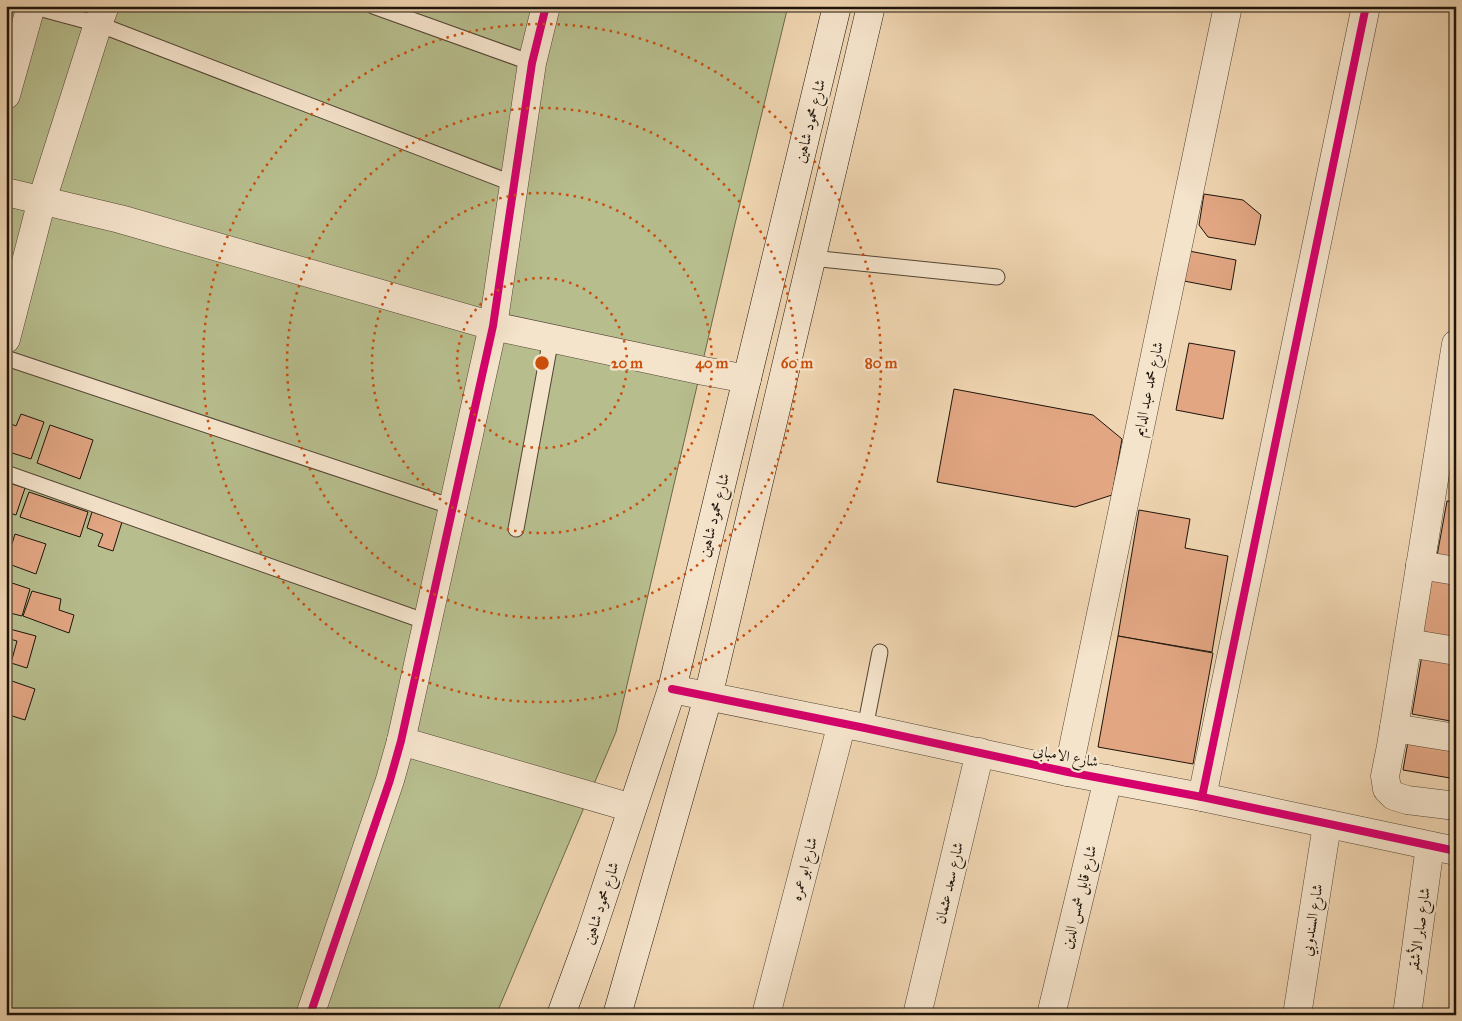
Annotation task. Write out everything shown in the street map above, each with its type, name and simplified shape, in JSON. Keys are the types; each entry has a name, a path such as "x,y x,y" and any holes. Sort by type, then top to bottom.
{"street":[{"path":"6,94 31,6"},
{"path":"310,1015 390,780 401,740 493,326 532,63 546,6"},
{"name":"شارع محمود شاهين","path":"561,1015 590,936 672,688 837,6"},
{"path":"617,1015 708,697 871,6"},
{"name":"شارع محمد عبد الدايم","path":"1068,772 1228,6"},
{"path":"1202,797 1366,6"},
{"path":"6,339 42,200 101,15"},
{"path":"6,192 120,218 493,326 747,379"},
{"path":"1456,344 1444,493 1420,565 1385,776 1387,789 1394,796 1407,800 1456,806"},
{"path":"1420,565 1456,571"},
{"path":"1408,643 1456,651"},
{"name":"شارع الامبابى","path":"672,688 1068,772 1202,797 1443,848"},
{"name":"شارع ابو عمره","path":"766,1015 853,726"},
{"path":"1394,728 1456,738"},
{"path":"401,740 632,808"},
{"name":"شارع سعد عثمان","path":"917,1015 980,752"},
{"name":"شارع قابل شمس الدين","path":"1050,1015 1108,779"},
{"name":"شارع السندوبي","path":"1297,1015 1327,824"},
{"name":"شارع صابر الأشقر","path":"1407,1015 1443,848"}],"lane":[{"path":"31,6 101,15 514,184"},
{"path":"372,6 532,63"},
{"path":"811,258 997,277"},
{"path":"516,529 550,338"},
{"path":"6,358 453,507"},
{"path":"6,474 427,622"},
{"path":"853,726 880,652"}],"green space":[{"path":"6,6 788,6 616,732 496,1015 6,1015"}],"building":[{"path":"1204,194 1243,200 1261,215 1255,245 1208,237 1199,225"},
{"path":"1189,251 1236,260 1231,290 1184,281"},
{"path":"1189,343 1235,351 1223,419 1176,410"},
{"path":"954,389 1093,415 1122,439 1112,495 1075,507 937,482"},
{"path":"21,414 44,422 31,459 6,451 6,422 16,426"},
{"path":"50,425 93,440 80,479 37,463"},
{"path":"1456,450 1456,478 1451,477"},
{"path":"9,483 25,488 16,515 6,512 6,493"},
{"path":"29,492 88,512 80,537 20,517"},
{"path":"1447,501 1456,502 1456,559 1437,556"},
{"path":"1139,510 1190,519 1185,548 1228,556 1212,652 1118,636"},
{"path":"92,512 122,522 113,551 98,546 103,534 87,528"},
{"path":"6,534 12,536 6,554"},
{"path":"15,534 46,544 36,574 6,563"},
{"path":"1430,574 1456,579 1456,642 1420,636"},
{"path":"6,581 30,589 22,616 6,612"},
{"path":"32,591 61,599 59,610 74,615 69,633 23,616"},
{"path":"6,628 36,636 27,668 11,663 17,641 6,638"},
{"path":"1118,636 1213,653 1193,764 1098,747"},
{"path":"1422,655 1456,660 1456,722 1412,714"},
{"path":"6,679 35,689 25,720 6,714"},
{"path":"1409,736 1456,744 1456,779 1403,770"}],"cycle path":[{"path":"310,1015 390,780 401,741 493,326 532,63 546,6"},
{"path":"1202,797 1366,6"},
{"path":"672,689 1456,851"}]}
